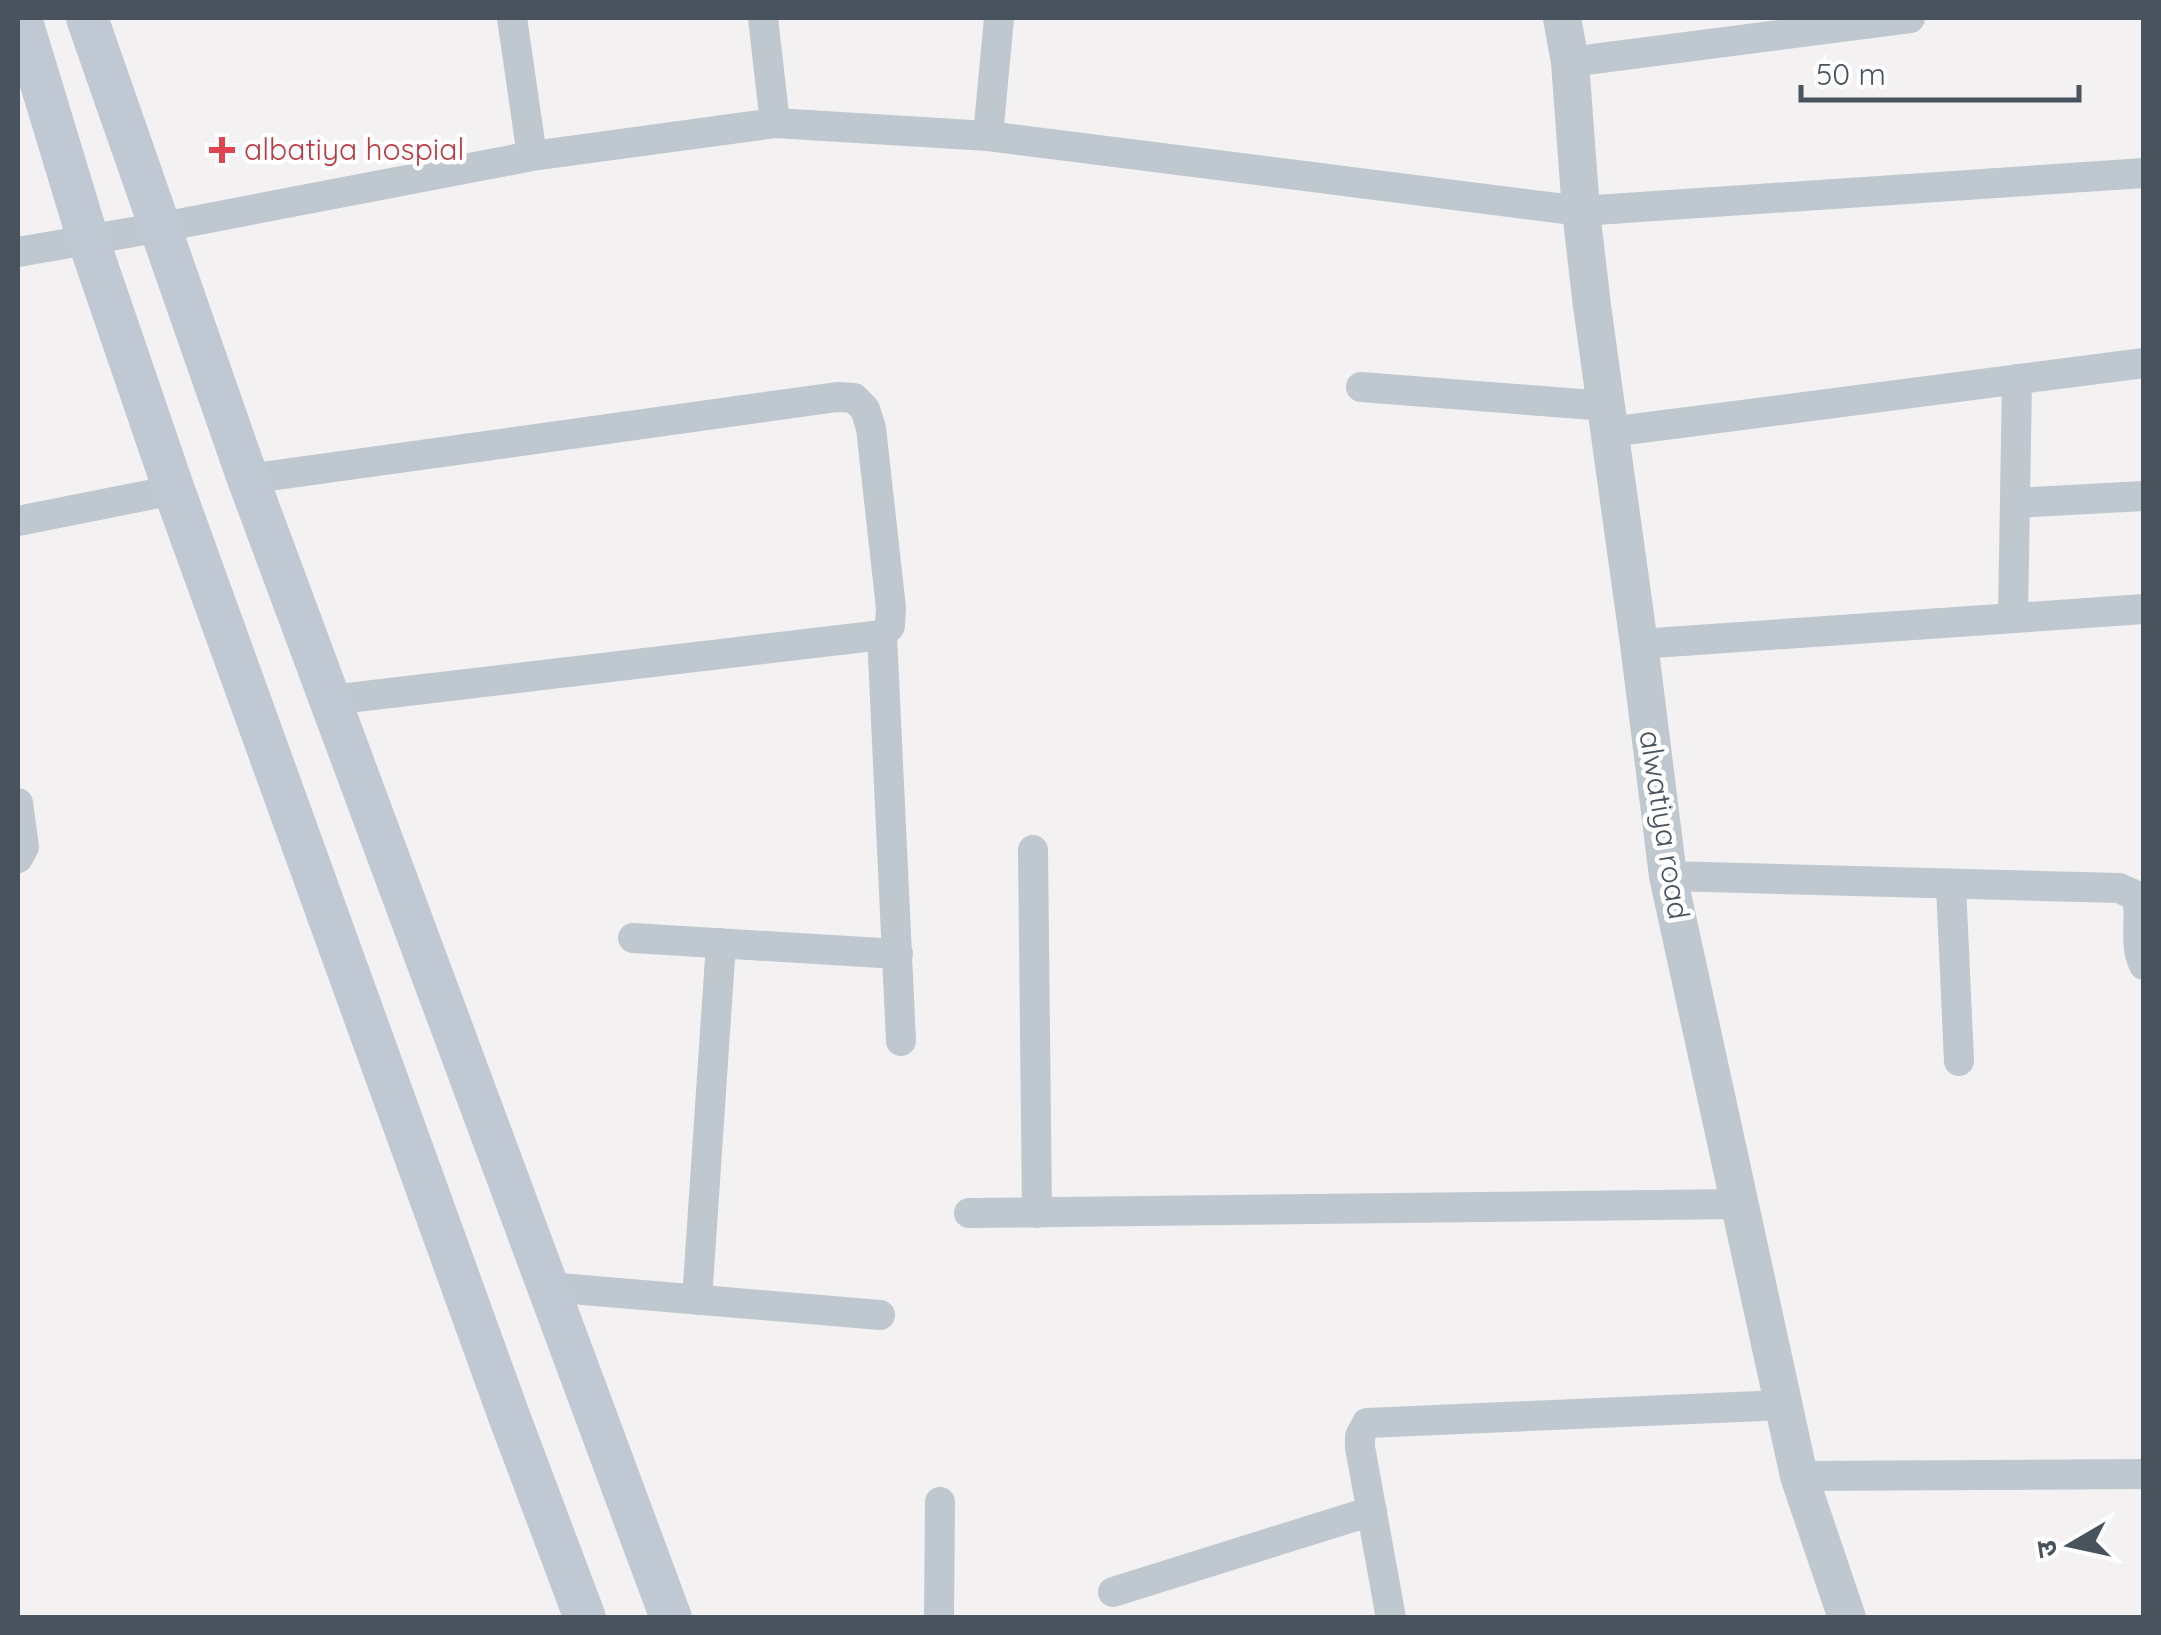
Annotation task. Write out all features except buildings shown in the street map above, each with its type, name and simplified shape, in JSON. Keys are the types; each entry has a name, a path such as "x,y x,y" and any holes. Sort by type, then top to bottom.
{"main road":[{"path":"21,18 88,238 174,490 585,1618"},
{"path":"88,18 248,479 671,1618"}],"street":[{"path":"512,18 532,156"},
{"path":"763,18 775,123"},
{"path":"988,136 999,18"},
{"name":"alwatiya road","path":"1562,18 1570,62 1581,211 1668,876 1798,1476 1847,1618"},
{"path":"1570,62 1900,18"},
{"path":"18,252 532,156 775,123 988,136 1581,211 2144,173"},
{"path":"1360,387 1608,419 2144,363"},
{"path":"2013,618 2017,379"},
{"path":"248,479 837,397 854,398 865,409 871,428 890,608 890,626 882,635 330,700"},
{"path":"18,521 174,490"},
{"path":"2015,503 2144,496"},
{"path":"1639,644 2144,610"},
{"path":"882,635 902,1041"},
{"path":"18,803 24,847 18,858"},
{"path":"1033,850 1036,1212"},
{"path":"1668,876 2119,888 2137,896 2138,945 2144,965"},
{"path":"1951,885 1959,1061"},
{"path":"633,938 898,954"},
{"path":"697,1300 721,944"},
{"path":"969,1213 1740,1204"},
{"path":"548,1287 880,1315"},
{"path":"1391,1618 1360,1447 1360,1436 1367,1423 1783,1405"},
{"path":"1798,1476 2144,1474"},
{"path":"939,1618 940,1502"},
{"path":"1114,1592 1372,1511"}],"place":[{"name":"albatiya hospial","path":"222,150"}]}
